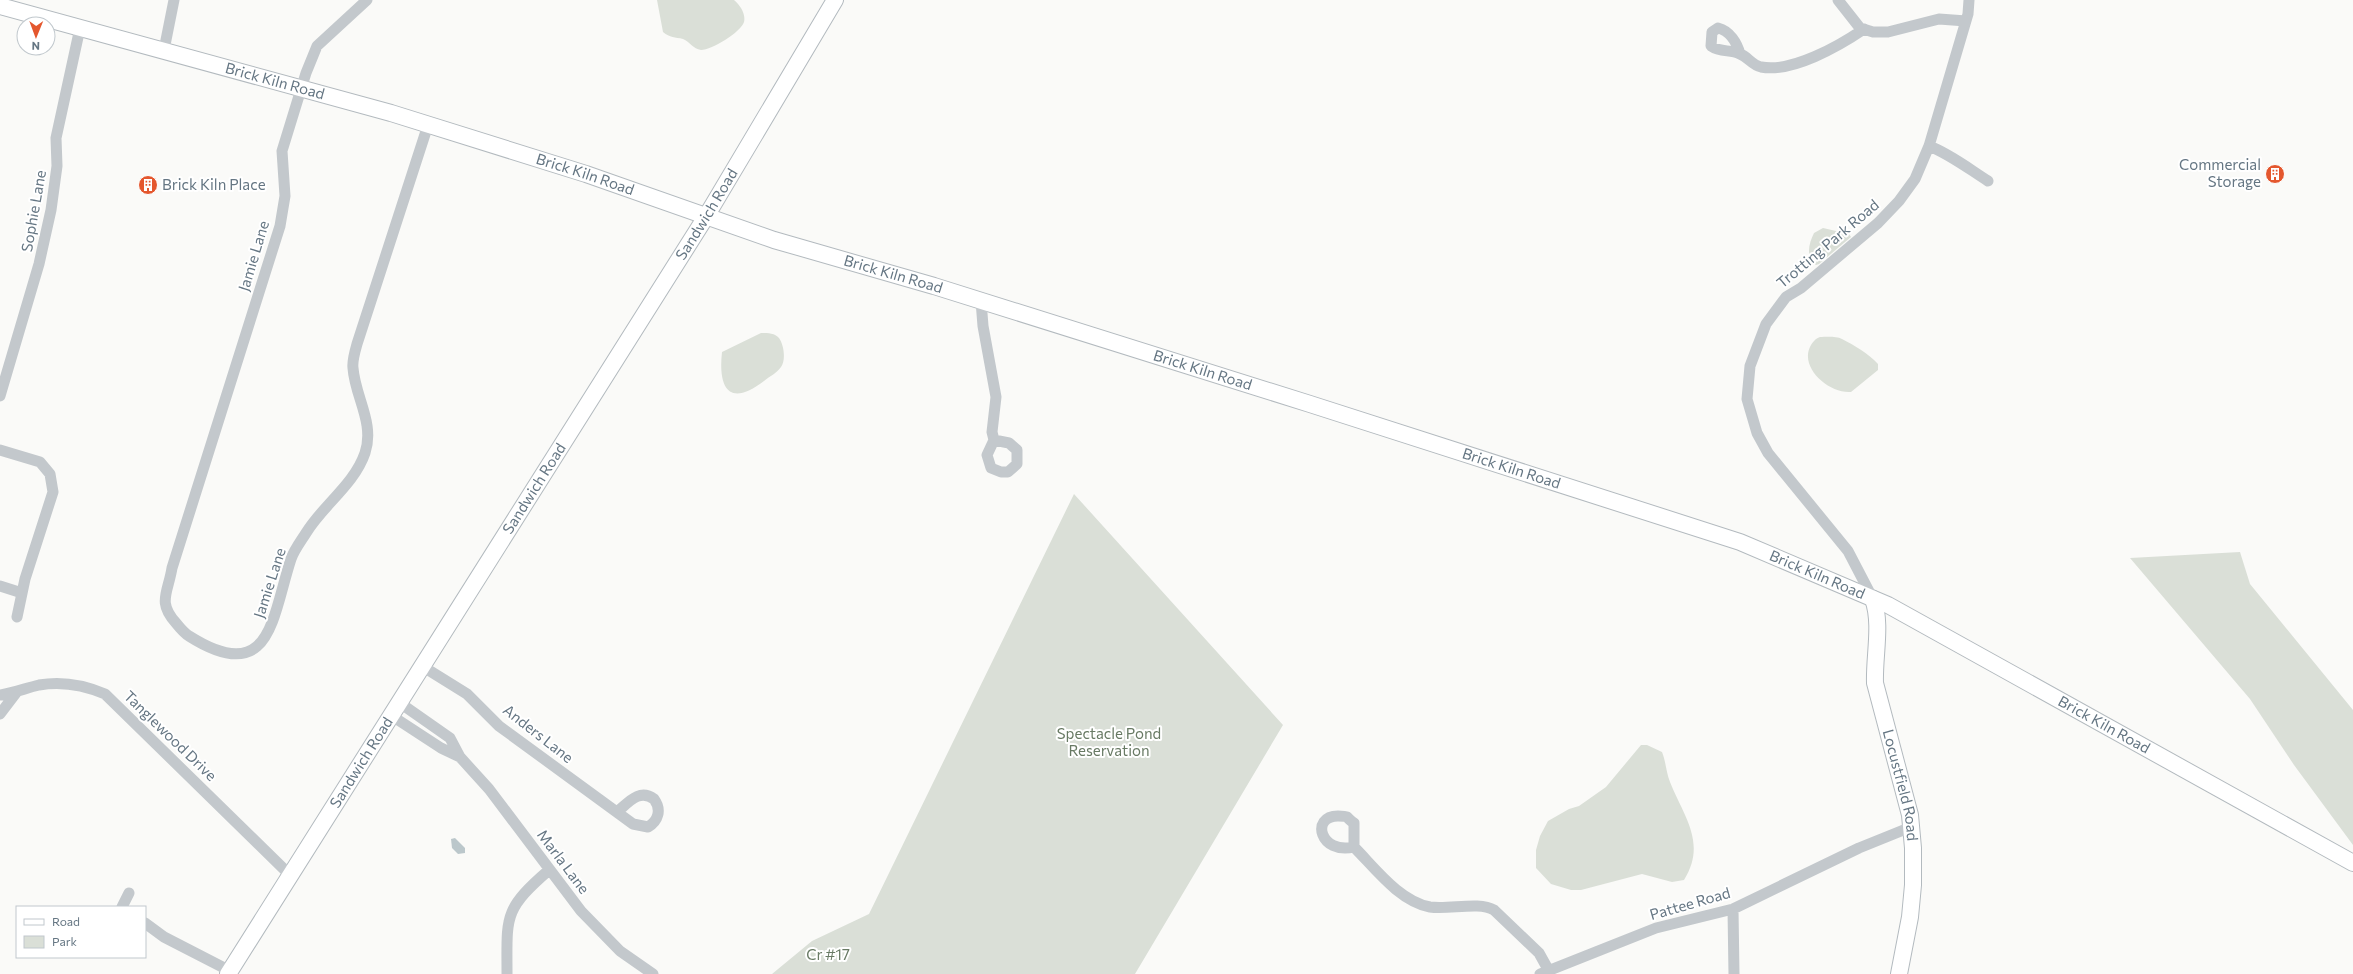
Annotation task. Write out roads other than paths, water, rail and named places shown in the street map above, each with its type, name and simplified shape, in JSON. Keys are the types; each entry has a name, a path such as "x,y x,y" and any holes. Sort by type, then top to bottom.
{"main road":[{"name":"Sandwich Road","path":"229,973 707,215 835,0"},
{"name":"Brick Kiln Road","path":"0,6 301,88 428,125 586,174 707,215 774,240 981,301 1651,512 1740,542 1873,599 2124,735 2353,863"},
{"name":"Locustfield Road","path":"1873,599 1878,612 1874,662 1875,683 1911,827 1913,885 1910,917 1899,974"}],"street":[{"path":"164,50 174,0"},
{"name":"Jamie Lane","path":"367,0 317,46 301,88 282,151 285,196 280,226 172,568 164,600 168,614 187,635 223,652 239,654 248,652 268,634 277,614 292,557 307,531 350,480 365,453 369,432 352,367 357,344 428,125"},
{"path":"1838,0 1851,17 1864,29 1888,32 1939,19 1966,21"},
{"name":"Trotting Park Road","path":"1873,599 1848,551 1768,454 1757,433 1747,399 1750,366 1766,324 1786,297 1801,288 1878,223 1899,201 1915,179 1929,146 1966,21 1969,0"},
{"name":"Sophie Lane","path":"0,396 39,264 51,210 57,166 56,138 80,28"},
{"path":"1740,54 1759,67 1780,66 1829,51 1864,29"},
{"path":"1929,146 1944,151 1958,163 1988,181"},
{"path":"981,301 983,326 996,397 992,432 994,440"},
{"path":"0,450 40,462 50,474 53,492 22,592 17,617"},
{"path":"0,586 22,592"},
{"name":"Anders Lane","path":"422,666 467,694 504,729 617,812"},
{"name":"Tanglewood Drive","path":"0,695 16,693 39,685 73,684 105,694 291,876"},
{"path":"0,714 16,693"},
{"name":"Marla Lane","path":"396,709 442,748 460,757 489,789 549,870 604,936 637,965 653,974"},
{"name":"Pattee Road","path":"1545,972 1656,928 1733,909 1859,848 1911,827"},
{"path":"1354,847 1406,897 1429,907 1451,908 1483,906 1494,910 1539,953 1545,972"},
{"path":"508,974 508,927 511,911 523,893 549,870"},
{"path":"122,906 129,893"},
{"path":"1733,909 1734,974"},
{"path":"146,924 164,937 229,973"}],"place":[{"name":"Commercial Storage","path":"2275,174"},
{"name":"Brick Kiln Place","path":"148,185"}],"park label":[{"name":"Spectacle Pond Reservation","path":"1109,742"},
{"name":"Cr #17","path":"828,955"}]}
